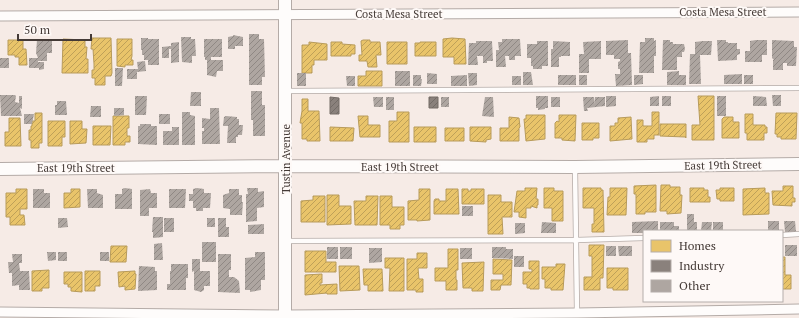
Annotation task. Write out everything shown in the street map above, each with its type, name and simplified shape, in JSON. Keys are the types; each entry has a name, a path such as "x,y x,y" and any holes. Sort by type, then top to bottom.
{"street":[{"name":"Tustin Avenue","path":"285,0 285,316"},
{"name":"Costa Mesa Street","path":"0,16 799,12"},
{"name":"East 19th Street","path":"0,169 286,166 575,167 799,164"},
{"path":"0,312 285,316 799,309"}],"lane":[{"path":"286,91 799,88"},
{"path":"575,167 577,313"},
{"path":"783,235 799,234"},
{"path":"286,241 576,240 643,238"}],"building: Homes":[{"path":"92,38 111,38 112,73 111,76 105,76 105,85 95,85 95,78 92,78 94,64 93,49 91,49"},
{"path":"63,39 85,40 85,47 87,47 86,59 88,59 88,73 62,73"},
{"path":"117,39 132,39 131,60 133,60 133,65 125,65 125,67 117,66"},
{"path":"443,39 465,39 466,64 454,64 454,57 443,57"},
{"path":"8,40 23,40 23,49 26,49 27,65 19,65 19,57 15,57 15,55 8,55"},
{"path":"361,41 380,42 381,55 376,55 377,67 368,67 367,61 359,61 359,55 362,55"},
{"path":"309,42 327,44 327,60 314,60 314,65 312,65 312,73 302,73 302,45 309,45"},
{"path":"331,42 342,42 342,44 355,45 355,54 351,54 351,56 331,56"},
{"path":"387,42 407,42 407,64 387,64"},
{"path":"436,42 436,56 415,56 415,43"},
{"path":"366,71 382,71 382,86 358,86 358,76 366,76"},
{"path":"698,96 714,96 714,140 692,140 692,125 700,125"},
{"path":"302,99 308,99 308,111 319,111 320,141 307,141 307,139 302,139 302,123 300,123"},
{"path":"397,112 409,112 409,142 389,142 389,121 397,121"},
{"path":"652,112 659,112 659,135 654,135 654,139 647,139 647,142 637,142 637,120 643,120 643,126 652,126"},
{"path":"35,113 42,113 42,143 39,143 39,148 31,148 29,130 31,130 32,121 35,121"},
{"path":"776,113 797,113 796,139 781,139 781,137 777,137 777,134 775,134"},
{"path":"745,114 753,114 753,125 765,125 765,127 767,127 767,133 764,133 764,140 747,140 747,133 745,133"},
{"path":"526,115 545,115 545,139 526,141 524,119 526,119"},
{"path":"559,115 576,115 575,141 555,138 555,123 557,121 559,122"},
{"path":"113,116 129,116 127,136 130,136 130,142 125,142 125,145 113,145"},
{"path":"358,116 368,116 368,125 380,125 380,137 360,137"},
{"path":"509,117 519,118 519,141 500,141 500,128 509,128"},
{"path":"631,117 632,139 610,141 610,126 615,126 615,123 618,123 618,118"},
{"path":"724,117 733,117 733,122 739,122 739,138 722,138 722,119"},
{"path":"9,118 20,118 21,146 5,146 5,132 9,132"},
{"path":"48,121 65,121 65,137 62,137 62,146 48,146"},
{"path":"70,121 82,121 82,129 87,129 86,143 70,144"},
{"path":"582,123 599,123 599,138 593,138 593,140 582,140"},
{"path":"660,124 686,124 686,138 660,136"},
{"path":"93,126 111,126 110,145 93,145"},
{"path":"330,127 354,128 353,141 330,141"},
{"path":"414,127 436,127 436,142 414,142"},
{"path":"470,127 491,127 491,139 486,140 486,142 470,141"},
{"path":"445,128 464,128 464,141 445,141"},
{"path":"656,185 656,212 636,214 636,194 634,194 634,186"},
{"path":"661,185 680,187 680,195 682,195 681,213 667,214 667,211 660,211"},
{"path":"783,186 793,186 793,198 795,198 795,202 792,202 792,206 773,205 772,191 783,191"},
{"path":"525,188 537,188 536,199 538,199 537,208 531,206 531,208 526,208 526,218 519,217 519,212 514,212 517,191 525,191"},
{"path":"544,188 554,188 554,191 563,191 563,221 552,221 552,208 544,208"},
{"path":"583,188 601,188 601,190 603,190 604,232 592,232 592,224 594,224 594,208 583,208"},
{"path":"610,188 627,188 626,215 607,215"},
{"path":"690,188 704,188 704,190 708,190 710,202 690,202"},
{"path":"720,188 734,188 734,201 720,201 720,199 717,199 716,190 720,190"},
{"path":"765,188 765,193 769,193 769,214 743,215 743,189"},
{"path":"16,189 27,189 27,209 20,209 20,215 24,215 25,225 10,225 10,217 6,217 6,193 16,193"},
{"path":"71,189 80,189 80,207 64,208 64,193 71,193"},
{"path":"419,189 430,189 430,220 408,220 408,201 419,200"},
{"path":"446,189 458,189 459,214 434,214 434,201 435,199 439,199 439,201 446,201"},
{"path":"462,189 468,189 468,191 471,191 471,189 484,189 484,204 462,204"},
{"path":"327,195 339,195 339,206 351,206 351,224 327,225"},
{"path":"488,195 501,195 501,202 512,202 512,217 502,217 503,234 488,234"},
{"path":"313,196 325,196 325,222 301,222 301,201 313,200"},
{"path":"366,196 378,196 377,225 355,225 354,201 366,201"},
{"path":"380,196 392,196 392,207 404,207 404,225 400,225 400,229 390,229 390,225 380,225"},
{"path":"589,245 604,245 603,278 600,278 600,290 584,290 584,277 592,277 592,256 589,256"},
{"path":"111,246 127,246 126,262 110,262"},
{"path":"448,249 458,249 458,270 456,270 457,290 446,290 446,281 435,281 435,268 448,268"},
{"path":"305,251 326,251 326,262 336,262 336,272 305,272"},
{"path":"417,253 427,253 427,268 418,268 419,279 423,279 423,292 407,290 407,259 417,259"},
{"path":"783,257 785,257 785,275 791,275 791,289 783,289"},
{"path":"385,258 404,258 404,291 389,291 390,268 385,268"},
{"path":"493,259 512,260 511,285 501,285 500,290 491,290 491,280 503,280 503,274 493,274"},
{"path":"529,261 539,261 539,289 530,289 527,288 527,284 523,284 523,272 532,272 532,269 529,269"},
{"path":"484,262 483,291 472,291 472,288 463,288 462,263"},
{"path":"556,264 565,264 563,290 551,290 551,288 545,288 545,279 542,279 542,267 556,267"},
{"path":"339,266 359,266 360,290 340,291"},
{"path":"607,268 628,268 628,290 613,290 613,288 607,288"},
{"path":"363,269 382,269 383,291 368,291 368,285 364,285"},
{"path":"49,270 49,288 42,288 42,291 32,291 32,271"},
{"path":"85,271 100,271 100,286 95,286 95,291 85,291"},
{"path":"135,271 135,289 125,290 125,286 119,287 118,272"},
{"path":"64,272 82,272 82,292 71,291 71,287 68,287 68,284 64,284"},
{"path":"322,274 322,283 320,283 320,285 337,284 337,294 327,293 305,295 305,275"}],"building: Industry":[{"path":"330,97 339,98 339,114 330,114"},
{"path":"429,97 438,97 438,108 429,108"}],"building: Other":[{"path":"249,34 259,34 259,39 264,39 265,77 262,77 262,85 249,85"},
{"path":"233,35 243,37 243,46 235,46 235,49 228,49 228,37"},
{"path":"181,37 191,37 191,39 195,39 196,56 192,56 192,63 182,62"},
{"path":"141,38 159,39 159,65 148,65 148,60 144,60 144,55 142,55 141,50"},
{"path":"645,38 654,38 654,41 656,40 654,73 639,73 640,42 645,42"},
{"path":"204,39 222,39 222,57 211,57 211,60 205,60"},
{"path":"502,39 520,39 521,56 515,56 515,60 509,60 509,56 505,56 506,67 496,67 496,50 499,50 498,42 502,42"},
{"path":"37,40 52,40 52,53 47,53 47,61 38,61 44,62 44,69 39,70 39,68 29,68 29,58 38,58 36,53"},
{"path":"628,40 628,53 631,53 632,85 616,86 615,74 620,74 618,62 620,59 614,59 614,55 606,55 606,41"},
{"path":"663,40 670,40 673,44 684,44 685,49 684,52 682,52 682,57 677,57 677,70 662,70"},
{"path":"717,40 726,40 728,43 737,43 737,49 740,49 740,54 737,55 737,60 718,61"},
{"path":"767,40 767,55 762,55 762,62 745,62 745,51 750,51 750,41"},
{"path":"772,40 794,41 794,47 797,47 796,66 787,66 787,63 783,63 783,70 773,70 774,60 772,58"},
{"path":"476,41 492,41 493,61 483,63 483,56 477,56 478,65 468,65 469,43 476,43"},
{"path":"537,41 548,41 548,66 542,66 542,69 533,69 533,66 531,66 531,58 527,58 527,44 537,44"},
{"path":"553,41 570,42 570,56 559,57 559,67 551,67 551,49 553,49"},
{"path":"601,41 601,59 589,59 589,73 579,73 579,54 584,54 583,42"},
{"path":"712,41 711,55 700,55 701,84 689,84 690,54 695,54 695,42"},
{"path":"179,42 179,62 171,63 171,49 169,49 169,58 162,58 162,47 171,46 171,43"},
{"path":"0,58 9,58 9,68 0,68"},
{"path":"207,60 223,60 223,71 217,71 216,77 207,75"},
{"path":"145,61 146,71 137,72 137,79 127,79 127,69 138,69 137,62"},
{"path":"115,68 123,68 122,86 115,86"},
{"path":"395,71 410,71 410,86 395,86"},
{"path":"679,71 679,75 686,75 686,85 667,85 667,72"},
{"path":"523,72 531,72 533,85 523,85"},
{"path":"297,73 306,73 306,86 297,86"},
{"path":"427,73 437,74 437,84 427,84"},
{"path":"468,73 477,73 477,85 469,86"},
{"path":"742,74 742,84 724,84 724,75"},
{"path":"413,75 421,75 421,86 413,86"},
{"path":"467,75 467,86 451,86 451,76"},
{"path":"558,75 576,75 576,85 558,85"},
{"path":"579,75 587,75 587,85 579,85"},
{"path":"634,75 643,75 643,84 634,85"},
{"path":"744,75 753,75 753,84 744,84"},
{"path":"346,76 355,76 355,86 347,86"},
{"path":"512,76 521,76 521,85 512,85"},
{"path":"251,91 262,91 262,105 265,105 265,136 253,136 253,120 251,120"},
{"path":"191,92 201,92 201,106 190,106"},
{"path":"0,95 15,95 15,102 19,103 19,96 22,96 22,109 20,108 22,116 1,116"},
{"path":"772,95 781,95 781,106 773,106"},
{"path":"135,96 147,96 146,115 135,115"},
{"path":"536,96 548,96 548,108 538,110 538,108 536,108"},
{"path":"606,96 616,96 616,106 606,107"},
{"path":"659,96 659,106 650,106 650,97"},
{"path":"662,96 671,96 671,106 662,106"},
{"path":"717,96 726,96 726,116 717,116"},
{"path":"753,96 766,97 767,106 753,106"},
{"path":"373,97 383,97 383,107 374,107"},
{"path":"386,97 394,97 394,110 386,110"},
{"path":"441,97 449,97 449,107 441,107"},
{"path":"485,97 493,97 494,117 482,116"},
{"path":"551,97 560,97 560,107 551,107"},
{"path":"583,97 594,97 595,104 595,97 605,97 605,106 587,108 588,111 584,111"},
{"path":"57,101 66,101 67,115 55,115 55,105 57,105"},
{"path":"91,106 101,106 101,117 90,117"},
{"path":"114,108 124,108 124,115 114,116"},
{"path":"210,108 219,108 220,144 202,144 202,131 204,131 204,128 202,128 202,118 210,119"},
{"path":"182,112 190,112 190,115 195,116 195,145 182,145"},
{"path":"24,114 34,114 32,124 24,124"},
{"path":"159,114 170,114 170,124 159,124"},
{"path":"224,117 237,117 237,119 239,119 239,125 243,125 242,135 238,135 238,137 236,137 236,143 227,143 228,126 223,126"},
{"path":"140,124 151,124 151,126 157,126 157,145 138,144 138,126 140,126"},
{"path":"172,127 179,127 179,145 163,145 163,131 172,131"},
{"path":"247,188 258,188 258,192 264,191 264,207 257,208 257,221 246,222"},
{"path":"33,189 44,189 44,193 50,193 50,208 33,208"},
{"path":"87,189 97,189 97,193 103,195 103,208 88,208"},
{"path":"122,189 132,189 132,209 115,209 115,194 122,194"},
{"path":"150,189 151,193 157,193 157,208 149,208 149,216 140,216 140,190"},
{"path":"169,189 186,189 185,208 169,208"},
{"path":"193,189 204,189 204,193 211,193 210,208 203,208 203,211 196,211 196,208 193,208 193,201 189,201 189,194 193,194"},
{"path":"229,189 239,189 239,195 242,195 242,215 230,215 230,209 223,208 223,195 229,193"},
{"path":"462,206 473,206 473,216 462,216"},
{"path":"687,214 694,214 694,222 697,222 697,230 687,230"},
{"path":"153,217 163,217 163,237 153,238"},
{"path":"58,218 67,218 68,227 58,228"},
{"path":"164,218 174,218 174,232 164,232"},
{"path":"207,218 215,218 215,227 207,227"},
{"path":"218,218 226,218 226,227 229,227 229,237 218,237"},
{"path":"658,221 658,230 643,230 643,233 632,233 632,222"},
{"path":"768,221 779,221 779,230 768,230"},
{"path":"784,221 795,221 796,232 785,232"},
{"path":"542,222 556,223 556,233 541,233"},
{"path":"660,222 674,222 674,226 679,226 679,230 660,230"},
{"path":"702,222 712,222 711,230 701,230"},
{"path":"713,222 723,222 723,230 713,230"},
{"path":"515,223 525,223 525,233 515,234"},
{"path":"264,224 264,234 248,234 248,225"},
{"path":"202,242 216,242 216,262 202,262"},
{"path":"162,243 163,260 154,260 154,244"},
{"path":"785,245 797,245 797,256 785,256"},
{"path":"606,246 616,246 616,256 606,256"},
{"path":"618,246 632,246 632,256 619,256"},
{"path":"327,247 338,247 338,259 327,259"},
{"path":"340,247 352,247 352,259 340,259"},
{"path":"492,247 506,247 506,249 513,249 513,259 492,258"},
{"path":"369,248 382,248 382,262 369,263"},
{"path":"460,248 472,248 472,259 460,259"},
{"path":"47,252 56,252 56,260 48,261"},
{"path":"58,252 67,252 67,261 58,261"},
{"path":"100,252 109,252 109,261 100,261"},
{"path":"255,252 265,252 265,280 261,280 261,290 250,292 250,290 245,290 245,258 255,257"},
{"path":"12,254 22,254 22,263 19,263 20,271 29,271 30,290 19,290 19,285 12,286 12,273 9,273 8,262 13,262"},
{"path":"218,254 231,254 231,270 229,270 229,277 234,277 239,281 240,293 218,292"},
{"path":"514,256 524,256 524,267 514,267"},
{"path":"192,259 200,259 200,271 210,271 210,286 204,286 204,290 201,292 194,290 194,271 192,272"},
{"path":"171,264 188,264 186,290 167,290 167,284 170,284"},
{"path":"139,266 155,267 155,271 157,271 157,290 138,291"}]}
